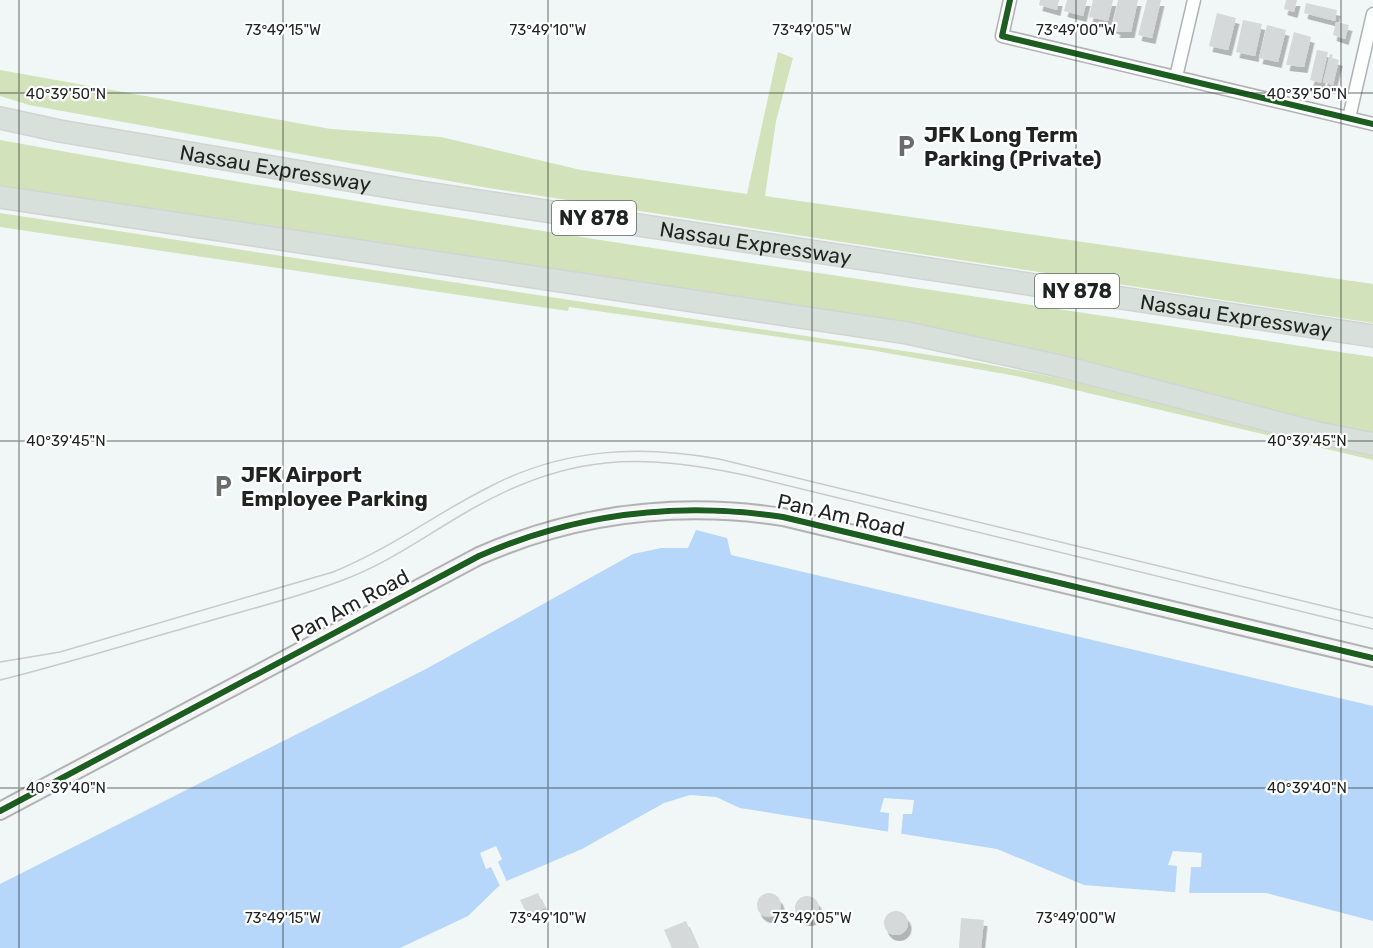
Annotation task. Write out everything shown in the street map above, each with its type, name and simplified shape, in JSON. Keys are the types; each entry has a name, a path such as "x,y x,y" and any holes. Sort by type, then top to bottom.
{"highway":[{"name":"Nassau Expressway","path":"0,120 407,190 1373,336"},
{"path":"0,197 907,333 1043,362 1318,433 1373,444"}],"street":[{"path":"1010,0 1002,36 1373,124"},
{"path":"1176,77 1194,0"},
{"path":"1349,118 1373,14"},
{"name":"Pan Am Road","path":"0,811 479,556 544,531 628,513 712,509 783,518 1373,658"}],"green space":[{"path":"778,52 793,58 776,121 765,196 1373,284 1373,323 488,188 29,105 0,96 0,70 331,129 441,137 581,170 747,194"},
{"path":"0,140 342,199 1373,357 1373,439 1003,343 0,191"},
{"path":"0,213 976,362 1078,382 1373,453 1373,460 1016,376 870,350 569,307 568,311 0,227"}],"water":[{"path":"696,530 727,538 731,555 1373,706 1373,921 1266,893 1185,893 1084,885 997,849 740,808 716,797 690,795 664,803 582,849 502,883 468,916 400,948 0,948 0,884 426,669 633,554 661,548 688,548"}],"pier":[{"path":"884,798 914,800 912,814 903,814 901,836 888,834 889,813 880,812"},
{"path":"496,846 502,859 498,862 508,884 501,888 491,867 486,869 480,853"},
{"path":"1173,851 1202,853 1201,867 1191,867 1189,896 1175,895 1177,866 1168,865"}],"building":[{"path":"1040,0 1059,0 1057,10 1039,5"},
{"path":"1067,0 1087,0 1083,16 1064,11"},
{"path":"1093,0 1113,0 1108,21 1089,17"},
{"path":"1118,0 1138,0 1131,32 1116,32 1117,29 1112,27"},
{"path":"1147,0 1161,0 1152,38 1138,35"},
{"path":"1286,0 1297,0 1294,12 1284,9"},
{"path":"1306,3 1337,10 1335,21 1304,13"},
{"path":"1217,13 1236,18 1228,50 1209,46"},
{"path":"1243,20 1262,24 1255,56 1236,52"},
{"path":"1336,22 1349,25 1345,39 1333,35"},
{"path":"1267,25 1286,30 1278,62 1259,58"},
{"path":"1294,32 1311,37 1304,67 1286,65"},
{"path":"1317,50 1328,52 1321,83 1310,80"},
{"path":"1330,54 1333,55 1332,58 1339,60 1333,85 1323,82"},
{"path":"538,893 545,908 528,916 520,900"},
{"path":"769,893 778,896 781,905 778,914 769,917 760,914 757,905 760,896"},
{"path":"807,896 816,899 819,908 816,917 807,920 798,917 795,908 798,899"},
{"path":"896,911 905,914 908,923 905,932 896,935 887,932 884,923 887,914"},
{"path":"961,918 984,920 981,948 959,948"},
{"path":"686,921 698,948 672,948 664,930"}],"tram line":[{"path":"0,662 60,652 333,572 354,563 493,485 520,473 548,463 576,457 632,451 719,459 1373,618"},
{"path":"0,680 306,593 343,580 392,557 506,491 540,477 573,468 606,463 673,464 749,476 1373,629"}],"cycle path":[{"path":"1010,0 1002,36 1373,124"},
{"path":"0,811 479,556 516,541 553,530 628,514 705,510 783,517 1373,658"}],"place":[{"name":"JFK Long Term Parking (Private)","path":"906,146"},
{"name":"JFK Airport Employee Parking","path":"223,486"}]}
